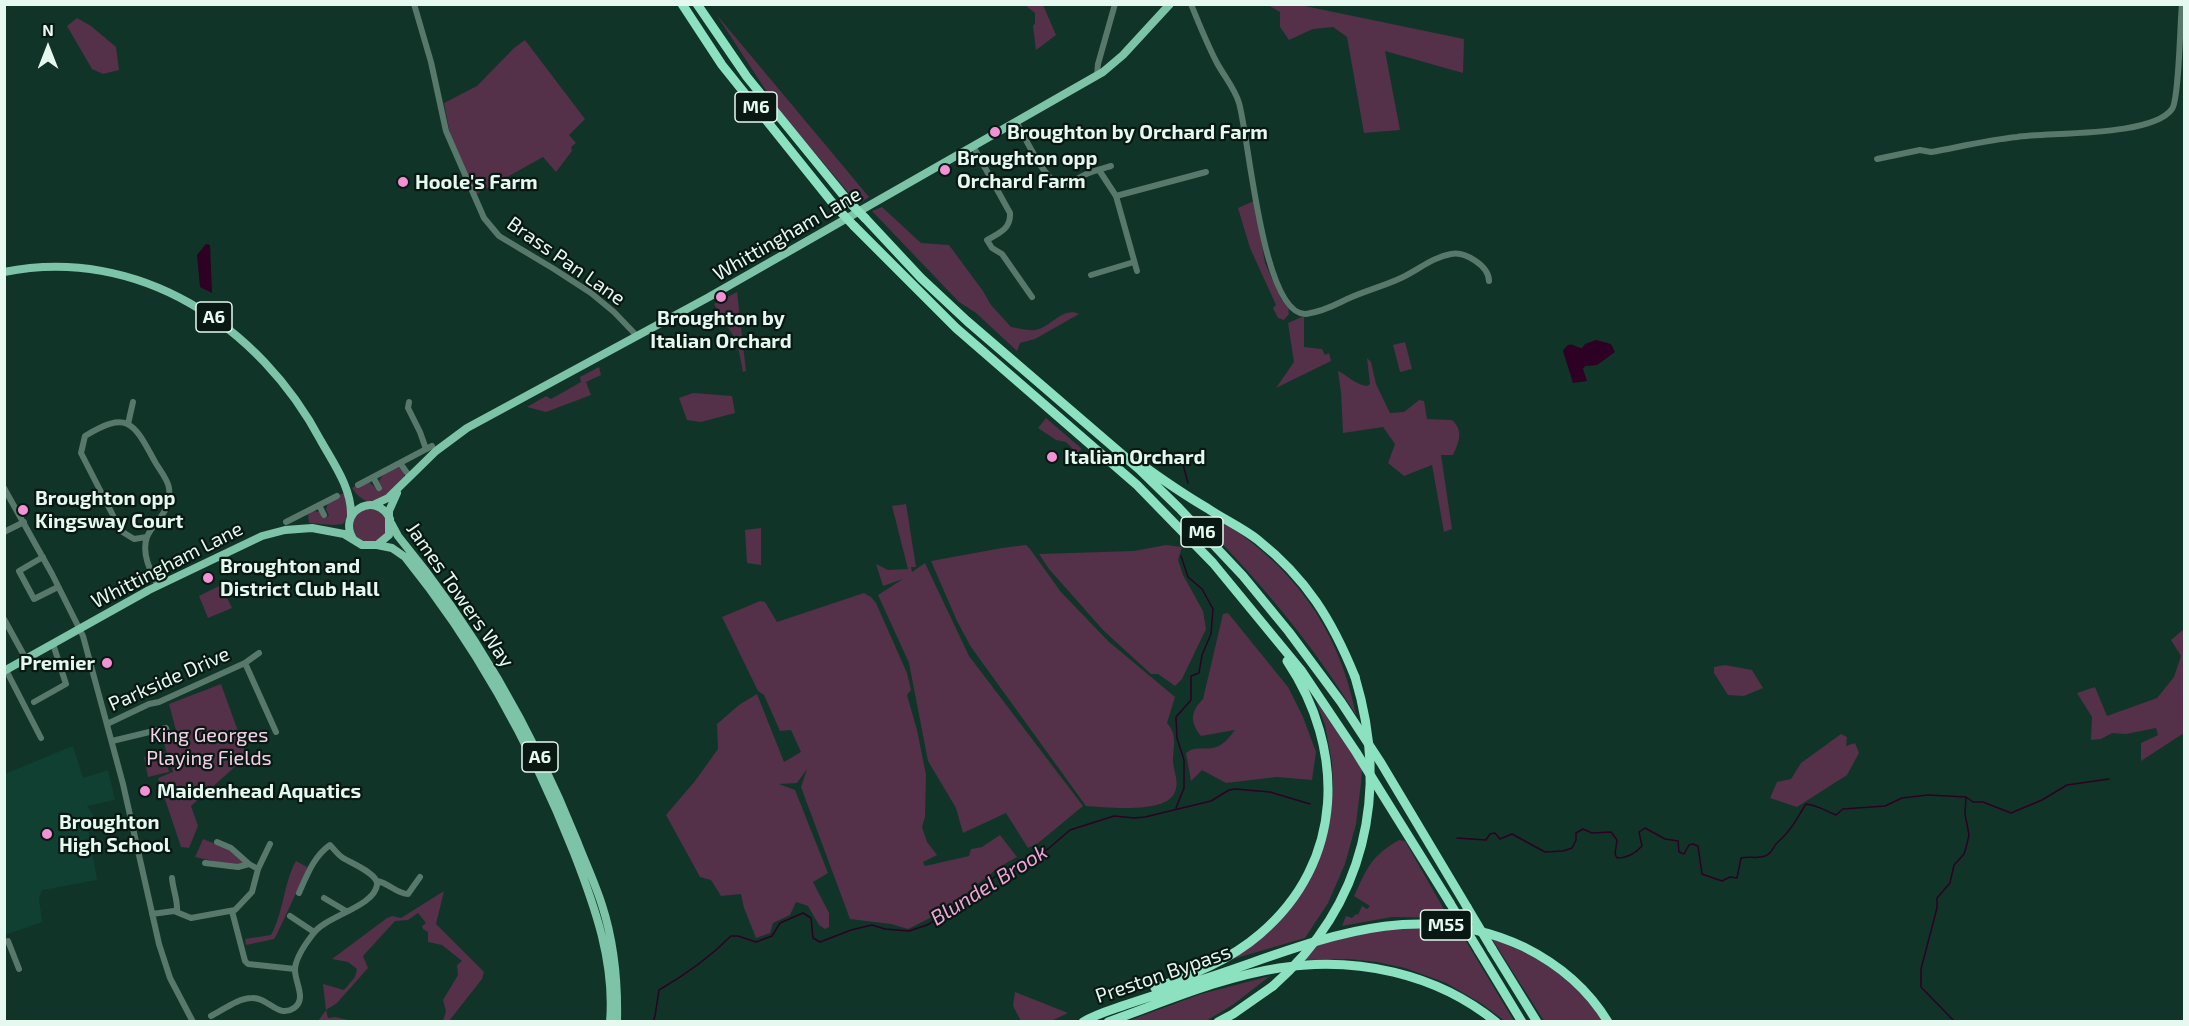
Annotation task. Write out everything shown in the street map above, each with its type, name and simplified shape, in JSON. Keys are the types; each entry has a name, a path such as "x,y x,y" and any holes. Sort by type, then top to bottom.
{"highway":[{"name":"M6","path":"682,4 722,65 835,206 956,328 1137,485 1213,563 1249,605 1301,670 1333,717 1522,1022"},
{"name":"M6","path":"697,4 747,77 848,201 921,278 1179,508 1243,576 1289,632 1363,735 1537,1022"},
{"path":"1074,413 1138,463 1184,495 1257,539 1281,561 1316,599 1338,637 1355,677 1366,717 1371,760 1370,799 1361,846 1347,886 1310,949 1273,986 1218,1022"},
{"name":"M6","path":"1085,1020 1199,971 1238,951 1260,935 1278,917 1295,896 1313,862 1323,828 1328,797 1328,765 1323,738 1315,712 1302,684 1249,605"},
{"name":"Preston Bypass","path":"1085,1020 1339,935 1372,927 1414,923 1470,928 1513,942 1557,967 1588,994 1608,1022"},
{"name":"Preston Bypass","path":"1108,1022 1244,977 1281,968 1311,965 1347,965 1405,975 1445,990 1496,1022"}],"main road":[{"name":"Whittingham Lane","path":"370,505 384,501 436,452 467,428 637,336 1017,123 1097,75 1116,62 1170,4"},
{"name":"A6","path":"4,272 54,268 112,274 138,281 178,297 218,319 265,360 288,388 316,431 347,489 351,504 350,519"},
{"name":"Whittingham Lane","path":"390,522 391,506 400,488"},
{"name":"A6","path":"347,489 358,500 370,505"},
{"path":"370,505 384,510 390,522 389,535 377,545 368,547 354,540 349,530 350,519 358,508 370,505"},
{"name":"Whittingham Lane","path":"324,530 338,527 350,519"},
{"name":"James Towers Way","path":"390,522 476,643 499,681 550,778 603,907 615,961 618,987 617,1022"},
{"name":"Whittingham Lane","path":"5,670 158,586 262,536 306,528 344,534 354,540"},
{"name":"James Towers Way","path":"377,545 392,548 405,557 465,637 500,694 557,811 592,901 603,942 612,996 610,1022"}],"street":[{"name":"Brass Pan Lane","path":"414,4 431,62 446,131 491,229 591,293 614,312 637,336"},
{"path":"1097,75 1115,4"},
{"path":"1191,4 1216,60 1238,100 1268,260 1283,297 1293,309 1306,314 1333,306 1454,253 1462,254 1483,267 1489,276 1489,281"},
{"path":"1877,159 1920,150 1931,152 2016,137 2112,131 2162,119 2172,110 2176,93 2182,4"},
{"path":"1017,123 1035,156 1056,184 1063,185 1112,166"},
{"path":"973,146 1010,213 1011,221 1007,228 987,240 992,248 1002,254 1032,297"},
{"path":"1099,170 1116,196 1137,271"},
{"path":"1116,196 1206,172"},
{"path":"1091,275 1134,262"},
{"path":"358,485 429,447 408,408 409,402"},
{"path":"128,424 130,403"},
{"path":"147,537 134,539 121,531 81,453 85,436 115,421 128,424 139,432 169,488 166,512 147,537 146,554 150,570 158,586"},
{"path":"400,463 410,477"},
{"path":"373,477 379,488"},
{"path":"4,488 80,628 112,741 152,914 170,978 193,1022"},
{"path":"286,522 337,496"},
{"path":"319,505 324,515"},
{"path":"303,514 306,528"},
{"path":"4,532 24,522"},
{"path":"43,557 19,570 34,599 58,586"},
{"path":"4,619 26,659"},
{"path":"34,702 66,684 53,644"},
{"name":"Parkside Drive","path":"107,724 245,663 259,653"},
{"name":"Parkside Drive","path":"245,663 276,732"},
{"path":"5,670 41,738"},
{"path":"112,741 166,728 169,736"},
{"path":"217,842 231,848 258,869"},
{"path":"152,914 177,912 190,918 232,911 252,892 258,869 270,844"},
{"path":"299,893 314,860 330,845 340,857 372,875 377,881 386,882 403,894 408,894 420,877"},
{"path":"205,863 237,867 249,864"},
{"path":"172,878 177,912"},
{"path":"211,1016 242,1000 252,998 260,999 280,1011 292,1009 301,999 295,969 314,932 370,897 377,886 377,881"},
{"path":"324,898 346,911"},
{"path":"232,911 244,961 248,964 295,969"},
{"path":"290,916 314,932"},
{"path":"8,942 19,969"},
{"path":"4,959 14,955"}],"shaded area":[{"path":"206,244 210,245 212,293 200,287 197,255"},
{"path":"1596,340 1611,344 1615,352 1597,365 1585,366 1583,369 1587,381 1573,383 1563,351 1565,347 1570,345 1582,348 1585,344"},
{"name":"Broughton High School","path":"73,746 83,778 108,770 115,800 87,806 96,819 87,822 97,880 42,890 39,898 42,922 5,935 5,774"}],"green space":[{"path":"1025,5 1043,5 1056,35 1036,50 1033,26 1035,13"},
{"path":"1268,5 1300,5 1464,39 1463,73 1385,51 1400,130 1364,133 1347,37 1333,27 1313,29 1289,40 1280,27 1280,12"},
{"path":"716,14 869,197 858,204 778,109"},
{"path":"77,18 91,26 116,47 119,70 103,74 92,69 67,26"},
{"path":"525,40 585,119 569,135 576,143 571,147 572,151 556,172 543,157 475,195 450,134 444,103 477,86 514,48"},
{"path":"1254,201 1265,263 1281,299 1288,307 1289,314 1284,320 1278,318 1273,308 1276,305 1250,248 1238,208"},
{"path":"882,207 921,243 949,245 991,305 1011,327 1035,330 1067,313 1079,314 1035,339 1020,343 1017,351 976,313 959,302 872,211"},
{"path":"737,292 746,371 743,372 737,342 714,304"},
{"path":"1304,316 1304,347 1322,349 1325,355 1329,353 1331,361 1276,388 1294,362 1288,323"},
{"path":"1405,342 1412,369 1400,372 1393,345"},
{"path":"1367,358 1371,362 1376,384 1390,413 1404,412 1419,400 1424,401 1427,419 1452,420 1458,428 1458,441 1453,455 1441,455 1452,529 1444,532 1432,465 1404,476 1388,463 1395,444 1383,427 1343,433 1338,371 1359,384 1367,386 1370,384"},
{"path":"599,367 601,375 586,382 591,395 546,412 527,407 546,396 551,399 581,382 580,377"},
{"path":"693,393 732,396 735,413 701,422 687,420 679,398"},
{"path":"1046,418 1082,449 1077,453 1066,442 1056,440 1038,428"},
{"path":"399,467 404,477 392,490 379,499 366,500 352,488 369,482 378,490 382,487 379,481 382,476"},
{"path":"344,493 348,513 343,524 309,523 308,515 312,511 321,512 323,518 329,516 326,509 328,503"},
{"path":"906,504 916,567 911,567 912,572 925,563 969,656 1083,806 1037,844 1028,848 1006,813 963,833 956,808 928,761 909,663 878,595 903,579 883,586 876,564 888,570 908,569 892,506"},
{"path":"370,509 382,514 387,526 382,538 370,543 358,538 353,526 358,514"},
{"path":"1213,516 1266,554 1307,599 1337,653 1356,715 1340,689 1286,616 1205,526"},
{"path":"761,528 761,565 747,563 745,530"},
{"path":"1026,545 1061,592 1108,641 1175,697 1167,723 1174,737 1173,762 1177,786 1174,794 1168,800 1146,807 1133,808 1086,806 971,647 931,561"},
{"path":"1166,545 1182,547 1178,560 1183,575 1203,611 1206,629 1182,679 1175,686 1158,674 1151,674 1103,630 1049,569 1039,554 1134,551"},
{"path":"221,585 232,608 208,618 199,596"},
{"path":"864,593 876,603 907,673 911,690 907,695 926,775 925,817 922,827 927,842 937,855 923,862 925,866 969,856 971,849 982,847 1000,835 1017,857 951,905 908,929 891,924 850,919 801,787 807,769 797,783 779,784 795,790 828,873 813,882 829,913 829,927 825,929 819,925 808,906 796,902 790,915 773,923 770,933 756,938 741,894 721,896 711,880 700,877 666,815 718,749 717,724 739,705 757,694 784,762 801,752 791,730 780,731 764,695 758,691 722,617 760,601 765,602 777,622"},
{"path":"1228,613 1288,687 1303,717 1316,752 1312,780 1277,777 1226,783 1202,770 1191,781 1186,753 1193,749 1219,746 1235,730 1201,736 1193,722 1196,708 1203,699 1223,614"},
{"path":"2184,629 2184,733 2141,761 2141,743 2158,735 2156,728 2126,734 2112,733 2101,739 2091,740 2092,717 2077,693 2095,687 2107,716 2157,698 2174,677 2181,656 2171,640"},
{"path":"1725,665 1752,670 1763,688 1744,696 1728,695 1714,673 1714,667"},
{"name":"King Georges Playing Fields","path":"221,684 247,756 191,806 198,826 189,848 181,847 158,778 173,772 164,744 178,738 169,704"},
{"path":"1316,701 1362,769 1356,824 1345,864 1328,903 1305,938 1233,959 1264,936 1290,908 1328,827 1333,789 1332,763 1325,725"},
{"path":"1841,734 1847,737 1846,746 1855,743 1859,753 1847,775 1797,807 1770,798 1777,782 1791,779 1801,763"},
{"path":"164,751 169,772 148,777 144,757"},
{"path":"203,839 226,848 245,862 236,866 195,857"},
{"path":"1399,840 1405,841 1449,918 1392,917 1342,926 1346,916 1352,918 1358,915 1362,906 1367,909 1370,906 1354,896 1371,864 1382,852"},
{"path":"296,861 307,867 306,872 276,936 274,939 246,945 245,939 271,935 279,917 288,879"},
{"path":"444,891 436,924 484,972 482,979 449,1021 443,1021 446,1011 443,1000 458,975 457,965 462,961 442,945 428,942 428,932 422,926 426,923 418,913 408,920 395,921 363,956 368,968 337,1003 326,1010 323,984 344,990 355,977 357,969 348,962 332,959 387,918 392,916 401,918"},
{"path":"1387,928 1458,928 1514,1021 1505,1021 1482,1004 1446,983 1405,968 1348,959 1305,960 1316,945"},
{"path":"1492,939 1526,954 1555,971 1580,993 1604,1021 1544,1021"},
{"path":"1270,976 1234,1004 1206,1021 1128,1021 1201,994"},
{"path":"1015,992 1068,1013 1051,1021 1021,1021 1013,1006"},
{"path":"326,1010 328,1018 335,1017 353,1021 318,1021"}],"waterway":[{"path":"1182,461 1188,483"},
{"path":"1176,808 1184,788 1184,760 1177,738 1176,717 1191,700 1191,676 1199,673 1202,655 1211,634 1213,609 1202,589 1188,577 1181,556"},
{"name":"Blundel Brook","path":"1457,838 1486,840 1490,834 1495,833 1500,839 1512,834 1545,852 1572,848 1576,840 1576,833 1583,829 1592,833 1611,832 1617,840 1615,854 1617,858 1621,858 1631,855 1642,846 1639,832 1645,828 1665,839 1678,841 1679,852 1684,854 1689,845 1698,846 1702,874 1722,881 1730,877 1737,878 1741,858 1762,857 1769,854 1790,829 1806,804 1836,815 1843,809 1885,806 1902,798 1928,795 1966,797 1973,802 1983,802 2011,813 2042,800 2067,785 2109,779"},
{"name":"Blundel Brook","path":"653,1022 659,990 697,965 731,936 756,942 772,936 780,923 803,913 811,918 813,938 820,942 872,925 885,929 909,931 927,925 946,914 996,876 1048,849 1070,830 1114,816 1145,817 1211,801 1235,789 1270,792 1310,804"},
{"path":"1955,1022 1921,987 1921,969 1937,908 1937,898 1950,883 1954,865 1964,854 1967,844 1969,835 1965,814 1966,797"}],"place":[{"name":"Broughton by Orchard Farm","path":"995,132"},
{"name":"Broughton opp Orchard Farm","path":"945,170"},
{"name":"Hoole's Farm","path":"403,182"},
{"name":"Broughton by Italian Orchard","path":"721,297"},
{"name":"Italian Orchard","path":"1052,457"},
{"name":"Broughton opp Kingsway Court","path":"23,510"},
{"name":"Broughton and District Club Hall","path":"208,578"},
{"name":"Premier","path":"107,663"},
{"name":"Maidenhead Aquatics","path":"145,791"},
{"name":"Broughton High School","path":"47,834"}]}
